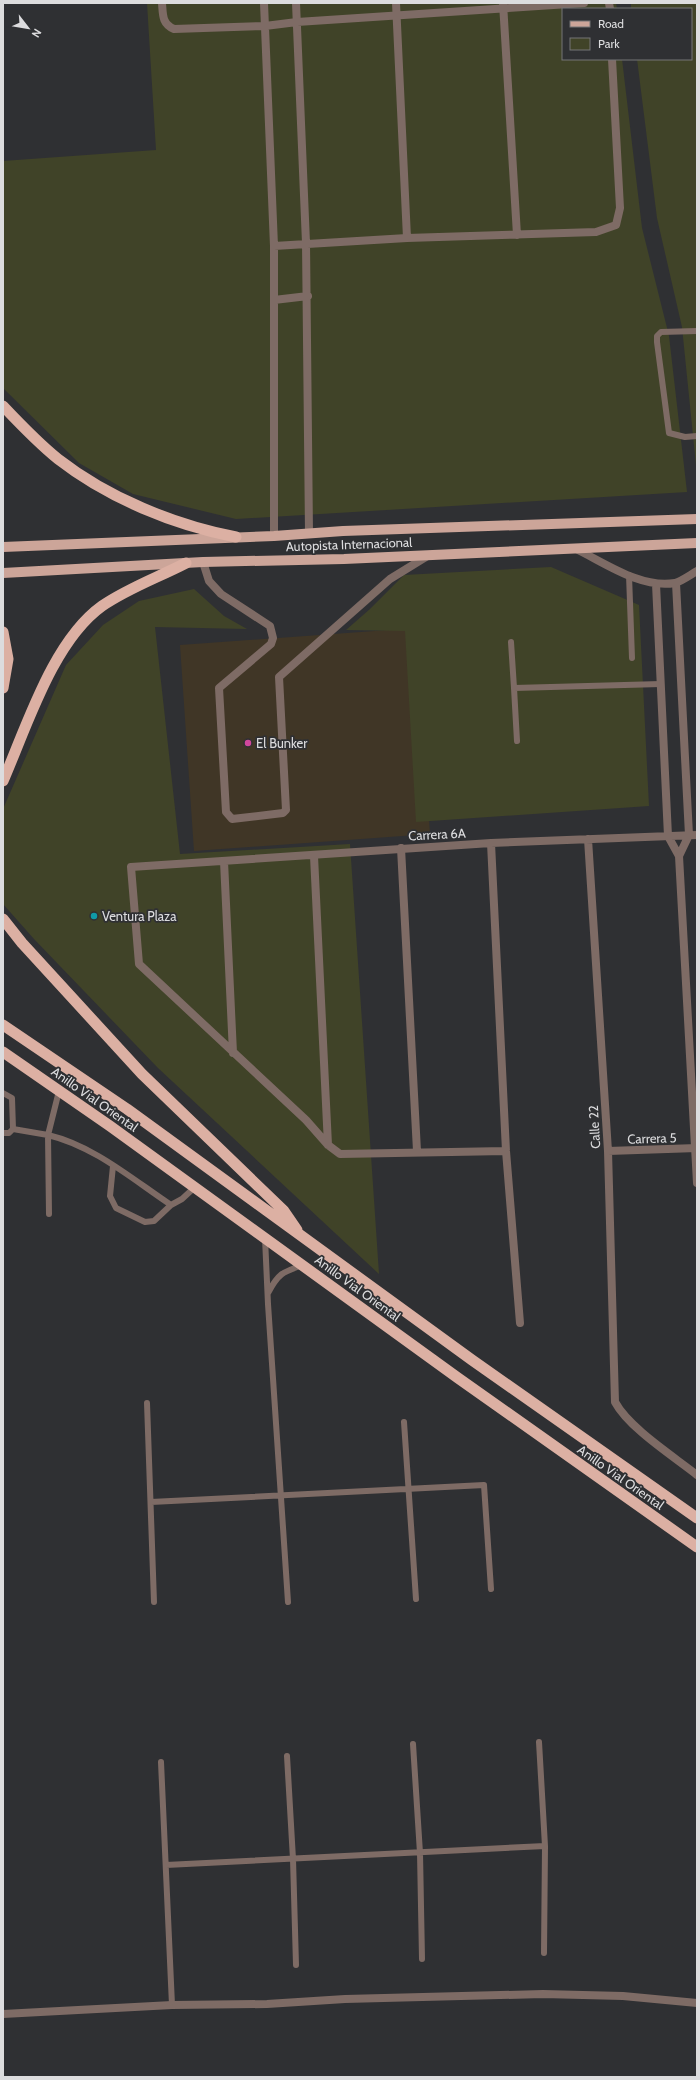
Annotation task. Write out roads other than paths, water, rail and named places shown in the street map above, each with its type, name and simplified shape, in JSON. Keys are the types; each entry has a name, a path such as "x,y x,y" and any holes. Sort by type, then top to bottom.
{"highway":[{"path":"3,406 32,436 58,459 107,490 171,519 210,532 236,537"},
{"path":"3,781 47,679 58,658 78,628 102,606 118,596 186,563"},
{"path":"3,632 8,659 3,688"},
{"path":"3,919 22,943 142,1074 284,1211 302,1237"},
{"name":"Anillo Vial Oriental","path":"3,1025 127,1109 472,1360 697,1518"},
{"name":"Anillo Vial Oriental","path":"3,1052 303,1264 458,1378 697,1547"}],"main road":[{"name":"Autopista Internacional","path":"3,547 274,536 310,533 697,519"},
{"name":"Autopista Internacional","path":"3,573 203,562 344,559 697,543"}],"street":[{"path":"162,3 164,21 168,26 174,29 265,26 297,22 503,6 584,3"},
{"path":"264,3 274,246 274,536"},
{"path":"296,3 308,296 310,533"},
{"path":"396,3 407,238"},
{"path":"503,6 517,234"},
{"path":"274,246 407,238 596,232 616,224 620,208 612,60"},
{"path":"274,300 308,296"},
{"path":"576,549 629,575 656,584 676,583 697,571"},
{"path":"203,562 209,580 221,594 270,626 273,638 271,644 220,688 226,812 232,819 283,813 286,810 279,677 390,579 431,554"},
{"path":"676,583 693,835 679,856"},
{"path":"656,584 668,836 679,856 697,1183"},
{"name":"Carrera 6A","path":"233,1053 139,964 131,868 314,856 401,848 693,835"},
{"name":"Calle 22","path":"588,839 608,1151 615,1402 621,1413 697,1475"},
{"path":"491,843 506,1151 520,1323"},
{"path":"401,848 417,1151"},
{"path":"314,856 328,1145"},
{"path":"224,862 233,1053 306,1120 328,1145 340,1154 417,1151 506,1151"},
{"name":"Carrera 5","path":"608,1151 696,1148"},
{"path":"3,2014 172,2005 267,2004 345,1999 543,1994 623,1996 697,2003"}],"lane":[{"path":"697,331 660,332 657,336 669,433 685,437 697,436"},
{"path":"629,575 632,658"},
{"path":"512,642 517,741"},
{"path":"514,688 661,684"},
{"path":"49,1214 48,1135 59,1091"},
{"path":"3,1093 12,1098 13,1130"},
{"path":"3,1133 9,1133 13,1130 48,1135 68,1140 113,1166 170,1205"},
{"path":"113,1166 110,1196 116,1208 145,1222 154,1221 170,1205 182,1199 195,1187"},
{"path":"265,1237 267,1295 288,1602"},
{"path":"267,1295 277,1277 283,1271 303,1264"},
{"path":"147,1404 154,1602"},
{"path":"404,1422 410,1488 416,1599"},
{"path":"151,1502 484,1485 491,1589"},
{"path":"539,1742 545,1846 544,1953"},
{"path":"413,1744 420,1853 422,1959"},
{"path":"287,1756 293,1859 296,1965"},
{"path":"161,1762 172,2005"},
{"path":"166,1865 545,1846"}],"place":[{"name":"El Bunker","path":"248,743"},
{"name":"Ventura Plaza","path":"94,916"}]}
